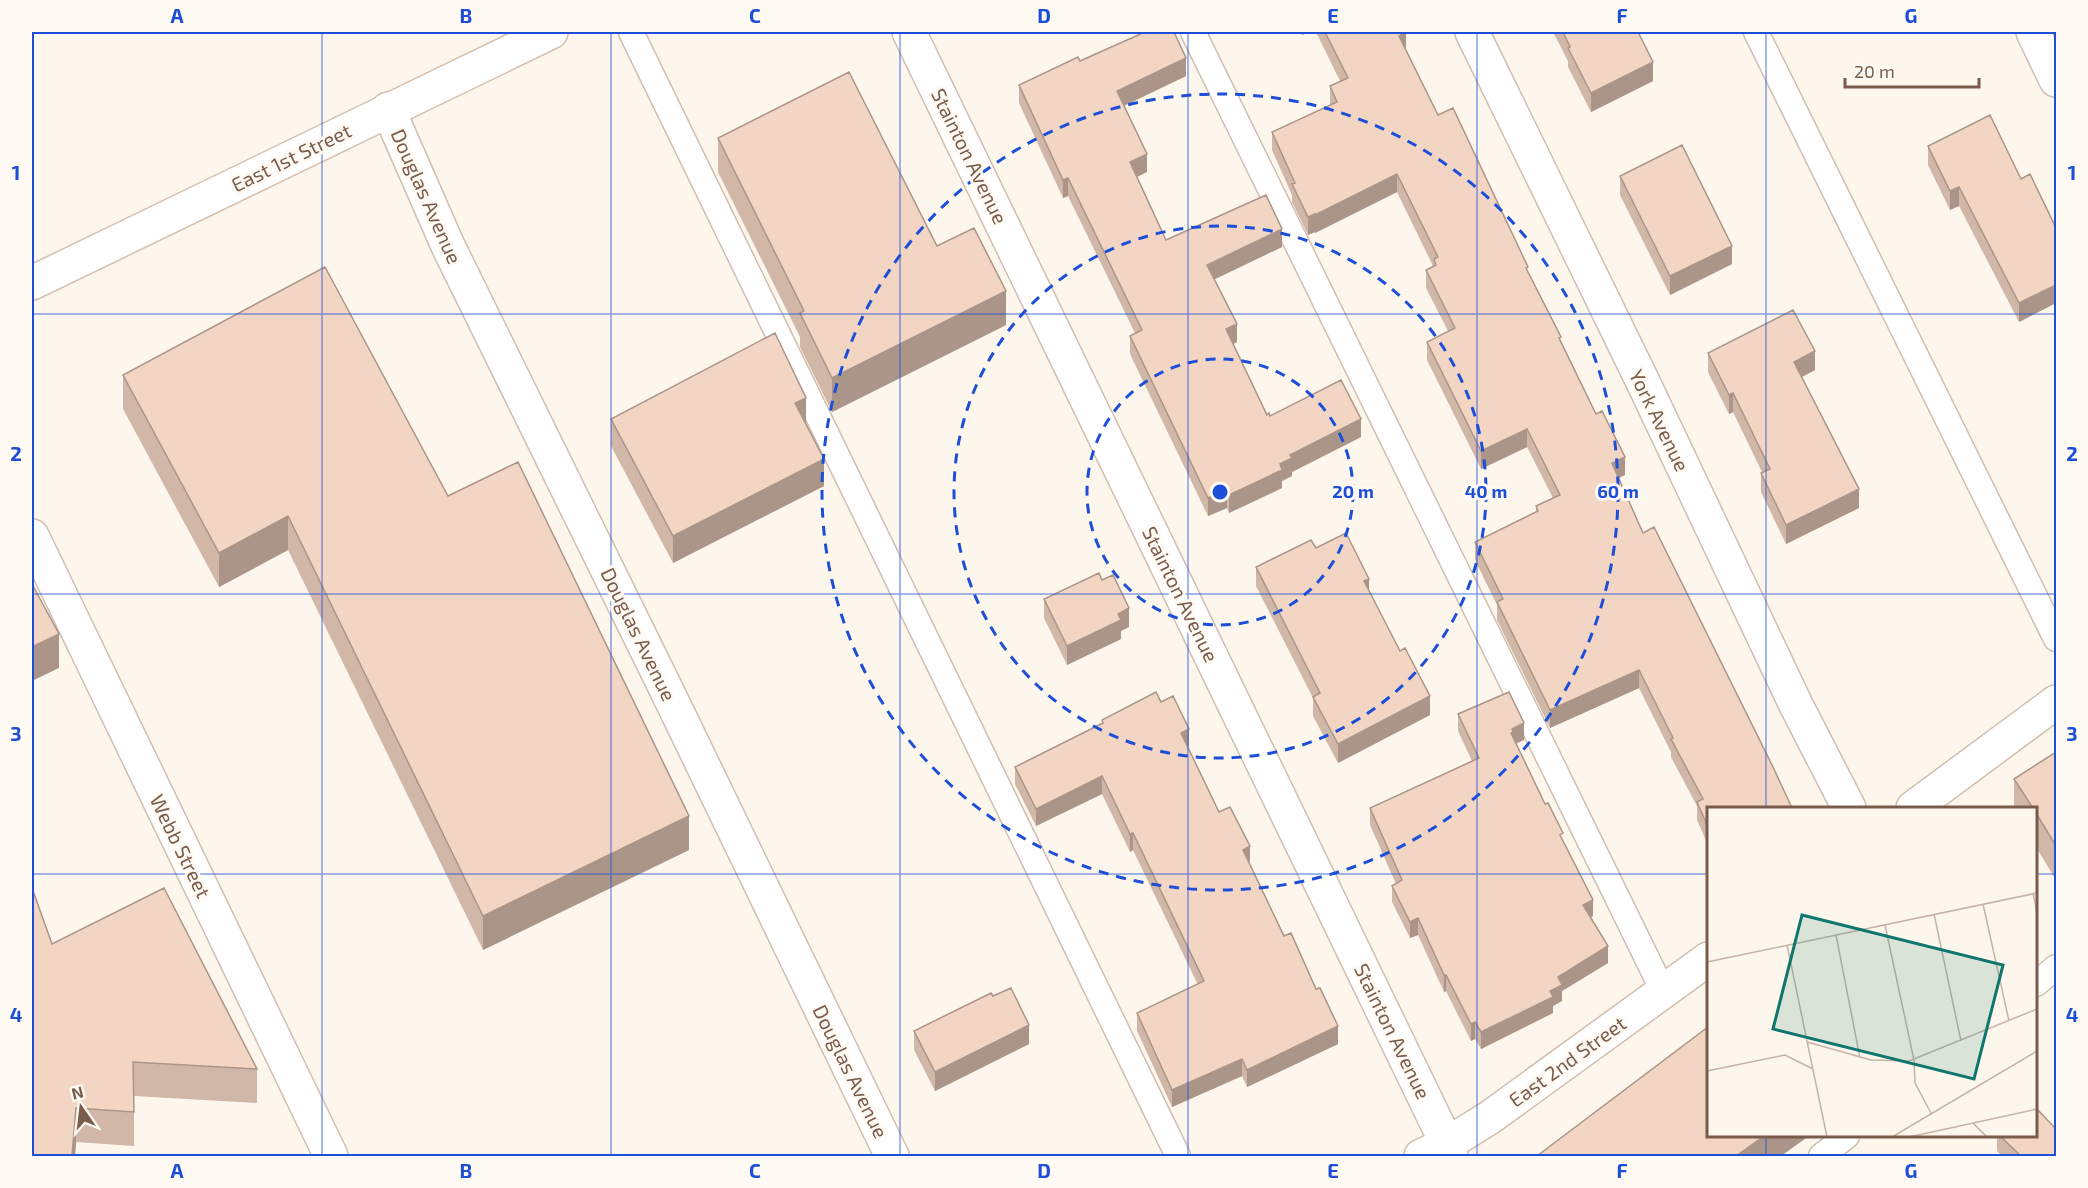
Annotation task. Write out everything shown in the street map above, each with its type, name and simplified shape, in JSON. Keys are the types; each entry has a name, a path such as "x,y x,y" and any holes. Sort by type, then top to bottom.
{"street":[{"name":"East 1st Street","path":"32,283 551,32"},
{"name":"Stainton Avenue","path":"909,32 1440,1152"},
{"name":"York Avenue","path":"1472,32 1642,380 1796,705 1848,807"},
{"path":"2033,32 2056,80"},
{"name":"Douglas Avenue","path":"388,110 448,246 892,1156"},
{"name":"Webb Street","path":"32,536 331,1156"},
{"path":"1914,807 2056,702"},
{"name":"East 2nd Street","path":"1440,1152 1489,1119 1707,959"}],"lane":[{"path":"631,32 1178,1156"},
{"path":"1193,32 1663,991"},
{"path":"1756,32 2056,639"},
{"path":"2037,983 2056,967"},
{"path":"1821,1156 1846,1137"}],"building":[{"path":"1145,32 1174,32 1186,58 1117,91 1147,154 1130,162 1166,240 1266,195 1282,229 1207,265 1237,324 1226,329 1267,415 1269,413 1270,416 1341,380 1361,419 1290,455 1292,458 1280,464 1282,470 1229,495 1227,489 1208,498 1130,336 1142,330 1068,178 1063,180 1019,85 1078,57 1080,61"},
{"path":"1325,32 1406,32 1399,36 1438,115 1453,108 1596,414 1602,411 1625,457 1612,463 1643,533 1654,527 1792,807 1707,807 1707,825 1697,802 1703,799 1671,739 1673,738 1639,670 1550,710 1497,602 1503,599 1475,542 1538,511 1536,506 1560,495 1527,429 1481,451 1427,342 1455,328 1426,270 1436,265 1434,259 1438,257 1397,174 1308,217 1292,184 1295,183 1272,132 1337,102 1330,86 1348,78"},
{"path":"1563,32 1638,32 1653,62 1591,93 1568,48 1570,47"},
{"path":"849,72 937,246 974,228 1006,291 832,378 800,313 804,311 718,138"},
{"path":"1990,115 2021,179 2030,174 2056,228 2056,285 2019,303 1959,187 1950,191 1928,146"},
{"path":"1682,145 1732,246 1670,276 1620,176"},
{"path":"325,267 448,496 518,462 689,816 483,916 288,516 219,553 123,375"},
{"path":"1793,310 1815,351 1794,362 1859,489 1786,525 1761,473 1770,469 1733,393 1729,395 1708,353"},
{"path":"775,333 806,398 795,403 824,459 673,536 611,419"},
{"path":"1346,533 1369,579 1364,581 1400,651 1405,648 1430,696 1338,744 1313,697 1320,693 1256,567 1311,540 1316,548"},
{"path":"1099,573 1102,580 1113,575 1129,608 1118,614 1121,620 1067,646 1044,599"},
{"path":"32,584 59,634 32,647"},
{"path":"1156,692 1161,702 1173,696 1189,729 1181,733 1219,812 1230,807 1250,846 1243,850 1284,936 1291,933 1316,989 1320,988 1338,1026 1247,1070 1242,1059 1172,1090 1137,1013 1204,981 1133,833 1130,834 1102,776 1036,809 1015,767 1103,723 1102,720"},
{"path":"1509,692 1524,723 1512,729 1511,733 1545,804 1548,803 1563,833 1560,835 1593,900 1583,905 1608,946 1558,977 1562,985 1550,991 1553,997 1481,1032 1475,1022 1471,1024 1444,975 1418,918 1410,922 1392,886 1402,880 1370,808 1479,758 1458,714"},
{"path":"2056,752 2056,846 2037,815 2037,807 2032,807 2014,779"},
{"path":"32,888 52,944 164,888 257,1069 133,1062 134,1112 76,1108 72,1156 32,1156"},
{"path":"1011,988 1029,1025 935,1072 914,1031 991,993 993,996"},
{"path":"1707,1028 1707,1137 1763,1137 1736,1156 1537,1156"},
{"path":"2037,1109 2056,1129 2056,1156 2021,1156 2001,1137 2037,1137"}]}
